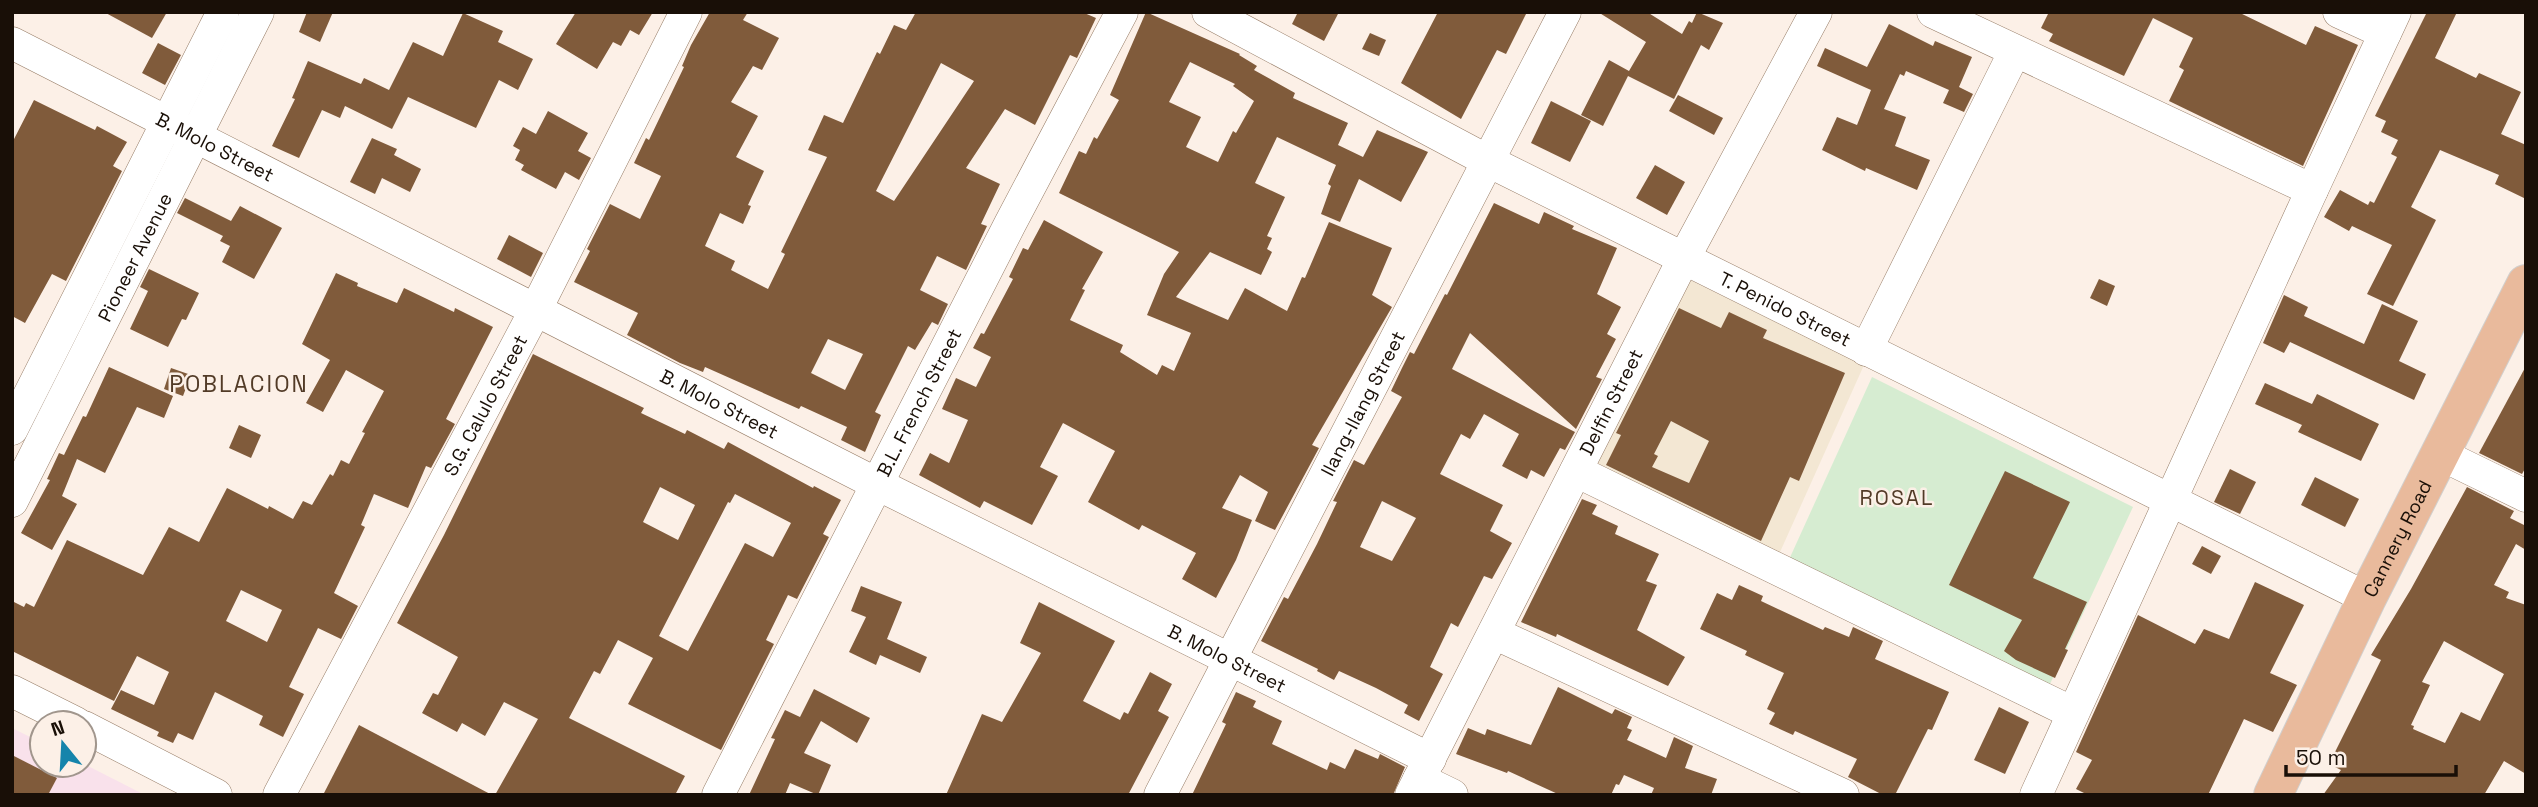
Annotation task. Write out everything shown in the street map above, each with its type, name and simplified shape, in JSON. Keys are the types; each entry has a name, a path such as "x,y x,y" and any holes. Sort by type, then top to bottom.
{"main road":[{"name":"Cannery Road","path":"2273,795 2367,598 2526,284"}],"street":[{"name":"Pioneer Avenue","path":"12,429 223,12"},
{"name":"Pioneer Avenue","path":"12,501 258,12"},
{"name":"S.G. Calulo Street","path":"279,795 535,311 686,12"},
{"name":"B.L. French Street","path":"718,795 1122,12"},
{"name":"T. Penido Street","path":"1208,12 1488,161 2367,598"},
{"name":"Ilang-Ilang Street","path":"1160,795 1565,12"},
{"name":"Delfin Street","path":"1420,778 1684,258 1816,12"},
{"path":"1933,12 2312,190"},
{"path":"2036,795 2390,23 2339,12"},
{"name":"B. Molo Street","path":"12,43 877,484 1229,658 1420,778 1452,795"},
{"path":"1866,350 2015,51"},
{"path":"32,390 62,403"},
{"path":"2440,454 2526,496"},
{"path":"1576,471 2073,713"},
{"path":"1494,633 1843,795"},
{"path":"12,691 48,709"},
{"path":"98,734 216,795"}],"shaded area":[{"path":"1684,277 1864,365 1776,561 1587,472"},
{"path":"12,728 28,736 28,779 98,779 98,771 145,795 12,795"}],"green space":[{"path":"1872,377 2133,507 2049,686 1787,564"}],"building":[{"path":"104,12 167,12 152,38"},
{"path":"307,12 333,12 320,42 299,32"},
{"path":"576,12 653,12 639,35 630,30 621,46 613,42 597,69 556,44"},
{"path":"710,12 748,12 743,20 779,38 762,70 753,66 731,102 758,116 736,157 764,171 748,205 751,206 743,224 720,213 705,246 735,261 731,270 768,289 785,254 781,252 827,157 808,150 824,115 843,123 877,52 880,54 894,25 906,30 916,12 1082,12 1096,18 1077,58 1070,55 1035,125 1005,109 966,168 1000,184 981,224 987,226 966,270 937,256 920,290 948,304 938,325 932,322 915,350 908,346 875,412 881,415 865,452 841,440 847,427 801,406 799,409 705,367 703,372 680,363 627,335 638,313 574,282 610,204 640,219 661,176 634,163 646,138 649,140 684,67 682,66","holes":["941,63 974,81 894,201 876,191","828,339 863,354 845,390 811,373"]},
{"path":"1146,12 1240,54 1257,66 1254,70 1295,93 1293,98 1348,123 1338,145 1363,157 1377,130 1428,152 1401,202 1359,179 1340,222 1321,214 1336,165 1277,137 1255,183 1285,197 1267,236 1272,238 1267,249 1272,252 1261,275 1210,252 1176,297 1228,320 1245,288 1287,311 1302,277 1305,278 1329,222 1392,248 1372,295 1392,307 1312,445 1319,448 1275,530 1255,521 1268,492 1240,475 1222,508 1252,520 1236,560 1216,598 1182,579 1196,553 1142,525 1139,530 1088,502 1115,451 1063,423 1040,467 1058,476 1032,525 984,501 980,508 919,475 930,453 949,463 968,420 942,409 956,378 976,387 991,357 973,348 981,333 984,334 1013,279 1009,277 1023,248 1028,250 1044,220 1103,252 1082,289 1085,290 1070,320 1123,345 1120,352 1157,375 1162,365 1174,371 1191,333 1147,315 1164,274 1179,252 1059,193 1079,151 1086,154 1119,100 1110,95","holes":["1190,62 1235,84 1233,86 1254,101 1236,133 1233,131 1218,162 1186,147 1201,117 1169,102"]},
{"path":"1298,12 1339,12 1324,41 1292,24"},
{"path":"1438,12 1527,12 1506,54 1497,50 1461,119 1401,83"},
{"path":"1598,12 1647,12 1682,34 1697,12 1723,23 1709,50 1701,45 1674,99 1628,76 1603,126 1581,115 1609,60 1629,71 1646,42"},
{"path":"2049,12 2238,12 2306,45 2315,26 2358,45 2303,166 2169,101 2184,70 2179,67 2193,38 2153,18 2124,76 2049,41 2053,34 2041,28"},
{"path":"2427,12 2457,12 2435,58 2476,78 2479,73 2521,92 2501,134 2526,145 2526,199 2495,184 2499,175 2440,150 2411,207 2436,220 2393,306 2367,294 2392,245 2352,226 2349,231 2324,217 2340,190 2368,205 2370,201 2374,203 2397,157 2391,154 2398,140 2381,132 2386,121 2375,116"},
{"path":"463,13 503,31 498,42 533,59 518,90 499,80 476,128 408,97 392,129 345,106 340,118 322,110 299,158 272,146 295,99 292,98 308,61 361,84 364,78 389,90 413,42 443,56"},
{"path":"1889,24 1933,46 1935,41 1972,57 1959,87 1973,94 1964,112 1943,103 1949,90 1906,71 1904,76 1900,74 1884,109 1906,117 1895,146 1930,160 1917,190 1866,168 1865,171 1822,150 1837,117 1857,125 1871,90 1817,66 1825,48 1867,67"},
{"path":"1370,33 1386,40 1379,56 1362,49"},
{"path":"158,43 181,55 165,85 142,73"},
{"path":"1678,95 1723,118 1714,135 1669,111"},
{"path":"34,100 95,130 97,126 127,142 113,166 122,171 66,281 52,274 25,323 12,316 12,143"},
{"path":"1551,101 1591,121 1570,162 1531,143"},
{"path":"548,111 588,133 578,151 591,158 579,180 565,172 556,189 521,170 524,165 515,160 520,150 513,146 523,127 536,134"},
{"path":"372,138 397,149 394,155 421,169 410,192 382,178 375,194 350,182"},
{"path":"1655,165 1685,182 1667,215 1636,198"},
{"path":"185,198 231,221 240,206 282,228 254,279 222,262 230,246 220,241 223,236 177,213"},
{"path":"1494,203 1539,224 1544,212 1574,226 1572,229 1617,248 1597,294 1621,307 1607,334 1616,339 1596,377 1602,379 1576,429 1470,333 1452,369 1575,432 1565,450 1560,448 1544,477 1531,470 1527,479 1502,466 1519,434 1484,414 1470,439 1461,434 1440,474 1503,505 1490,531 1512,543 1492,579 1484,576 1458,627 1451,623 1430,667 1443,674 1419,721 1404,713 1408,705 1376,688 1339,671 1334,680 1317,671 1318,669 1261,641 1284,597 1288,599 1317,544 1337,502 1333,501 1354,460 1364,465 1402,397 1391,391 1410,352 1414,354 1445,294 1447,295","holes":["1382,501 1416,518 1392,561 1360,547"]},
{"path":"509,235 543,253 531,277 497,259"},
{"path":"149,269 199,293 186,320 182,319 168,347 130,329 148,291 140,287"},
{"path":"336,273 358,283 357,286 397,303 404,288 454,312 455,308 493,327 446,419 455,424 431,468 426,466 408,508 374,494 361,525 365,527 334,593 358,606 341,639 318,628 289,687 304,694 283,737 259,725 263,716 215,692 193,740 178,733 173,743 157,736 159,732 111,709 121,690 154,705 169,672 137,656 114,701 12,651 12,601 24,607 26,603 34,607 67,540 143,575 169,527 199,542 227,488 293,519 303,501 312,505 341,460 349,464 365,433 362,432 384,391 346,370 323,412 306,403 330,360 302,344","holes":["241,590 282,610 267,642 226,621"]},
{"path":"2099,279 2115,286 2107,306 2090,298"},
{"path":"2284,295 2308,307 2304,316 2364,344 2382,304 2418,321 2399,361 2426,374 2414,400 2290,342 2284,353 2263,343"},
{"path":"1679,308 1721,328 1729,312 1767,330 1763,338 1845,373 1799,481 1790,477 1761,541 1606,465 1621,435 1616,433","holes":["1671,421 1709,441 1689,483 1652,467 1658,456 1654,454"]},
{"path":"533,354 644,408 641,413 685,434 687,430 724,449 728,442 813,488 814,486 841,500 823,534 829,537 797,599 788,595 766,640 774,644 721,750 628,704 653,658 618,640 600,674 594,671 569,718 685,776 675,795 495,795 538,719 504,702 485,736 462,723 457,732 422,713 433,693 438,695 458,657 397,623 444,535","holes":["660,487 695,505 678,540 643,522","735,494 791,523 773,557 745,543 688,651 659,636 728,502 730,503"]},
{"path":"2526,366 2526,467 2522,474 2479,453"},
{"path":"109,367 173,396 164,418 137,407 105,473 77,459 62,496 77,504 52,550 21,533 50,480 47,479 59,453 64,455 83,416 86,417"},
{"path":"171,368 191,375 183,396 164,389"},
{"path":"2265,383 2312,404 2317,394 2379,424 2361,461 2298,432 2302,425 2255,404"},
{"path":"239,425 261,435 251,458 229,448"},
{"path":"2230,469 2256,482 2240,514 2214,502"},
{"path":"2005,471 2070,502 2033,578 2087,602 2055,678 2016,660 2004,651 2022,620 1949,585"},
{"path":"2315,477 2359,499 2345,527 2301,505"},
{"path":"2467,487 2514,511 2510,518 2526,526 2526,550 2516,544 2494,585 2509,592 2506,598 2526,605 2526,774 2504,761 2484,795 2323,795 2341,770 2329,764 2381,660 2371,655","holes":["2444,641 2504,674 2480,721 2461,712 2445,743 2413,729 2414,726 2411,725 2430,685 2422,682"]},
{"path":"1582,499 1597,505 1592,514 1618,526 1615,534 1659,554 1646,581 1657,585 1637,630 1685,657 1668,686 1557,634 1556,637 1521,622"},
{"path":"2202,546 2221,556 2211,574 2192,564"},
{"path":"2255,582 2304,605 2270,673 2297,685 2273,732 2244,719 2208,795 2088,795 2076,789 2092,760 2076,752 2138,615 2195,644 2204,629 2229,639"},
{"path":"1739,585 1763,596 1761,601 1823,630 1825,627 1849,637 1853,627 1883,641 1875,659 1949,692 1932,730 1928,729 1895,795 1883,795 1848,777 1857,759 1795,731 1793,735 1769,724 1775,713 1767,709 1784,673 1745,655 1747,651 1700,629 1717,593 1732,600"},
{"path":"861,586 902,602 887,639 927,657 920,673 880,655 876,665 849,652 866,617 851,611"},
{"path":"1039,602 1115,641 1083,701 1120,720 1124,712 1128,714 1150,672 1172,684 1158,711 1169,717 1128,795 946,795 982,714 1002,722 1041,653 1020,643"},
{"path":"1558,687 1612,714 1615,709 1632,717 1627,728 1632,730 1627,740 1666,758 1674,737 1693,746 1685,768 1717,779 1711,795 1651,795 1654,788 1624,775 1611,795 1560,795 1508,771 1507,773 1456,754 1468,728 1485,735 1487,729 1531,745"},
{"path":"814,689 870,718 857,743 821,721 804,753 831,765 818,795 790,783 785,795 749,795 775,739 771,738 785,710 800,717"},
{"path":"1236,692 1256,701 1253,707 1282,721 1272,744 1327,770 1330,762 1345,769 1355,749 1378,759 1380,754 1405,767 1393,795 1192,795 1226,724 1222,722"},
{"path":"1999,707 2029,722 2005,774 1974,760"},
{"path":"359,725 492,795 323,795"},
{"path":"12,755 28,763 28,779 56,779 48,795 12,795"}],"district":[{"name":"POBLACION","path":"239,384"},
{"name":"ROSAL","path":"1897,497"}]}
